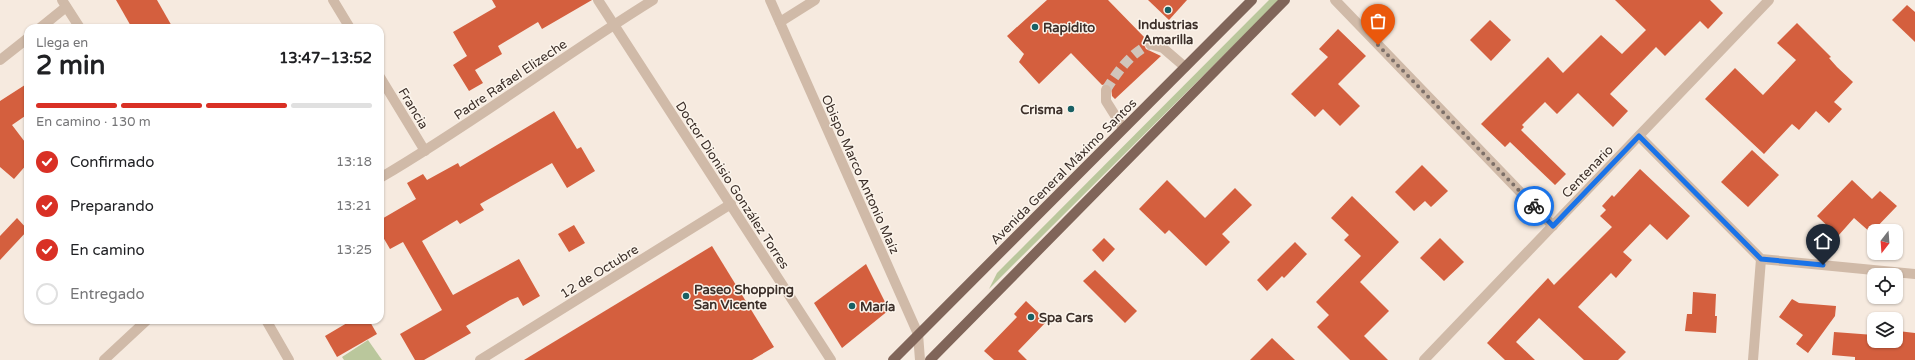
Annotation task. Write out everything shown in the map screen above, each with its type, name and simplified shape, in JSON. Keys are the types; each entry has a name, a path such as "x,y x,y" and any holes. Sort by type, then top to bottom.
{"main road":[{"name":"Avenida General Máximo Santos","path":"893,360 1252,0"},
{"path":"930,360 1285,0"}],"street":[{"path":"333,0 348,24"},
{"name":"Doctor Dionisio González Torres","path":"598,0 831,360"},
{"name":"Padre Rafael Elizeche","path":"384,176 425,151 613,25 653,0"},
{"name":"Obispo Marco Antonio Maíz","path":"770,0 918,334 920,360"},
{"path":"780,22 815,0"},
{"path":"1335,0 1553,226"},
{"name":"Centenario","path":"1424,360 1770,0"},
{"path":"44,24 64,3 77,24"},
{"path":"0,60 24,41"},
{"path":"1150,44 1163,48 1185,67"},
{"name":"Francia","path":"384,84 425,151"},
{"path":"1106,90 1106,101 1123,128"},
{"path":"1639,136 1761,259 1915,274"},
{"name":"12 de Octubre","path":"480,360 731,204"},
{"path":"1753,360 1761,259"},
{"path":"104,360 143,324"},
{"path":"268,324 289,360"}],"green space":[{"path":"1269,0 1279,0 989,289 997,273"},
{"path":"368,340 382,360 344,360 342,357"}],"building":[{"path":"116,0 157,0 171,24 130,24"},
{"path":"492,0 592,0 542,29 538,22 498,46 502,54 475,70 483,83 469,91 453,65 467,56 453,32 496,7"},
{"path":"1047,0 1108,0 1146,39 1144,45 1146,49 1161,56 1115,99 1112,96 1111,86 1106,84 1102,85 1071,53 1039,84 1019,62 1024,54 1007,36"},
{"name":"Industrias Amarilla","path":"1148,0 1187,0 1169,20"},
{"path":"1615,0 1710,0 1723,13 1708,29 1700,21 1665,56 1656,47 1610,94 1628,111 1613,127 1578,93 1557,114 1545,102 1522,125 1524,127 1521,130 1566,174 1555,185 1510,142 1505,147 1481,124 1548,57 1563,73 1601,35 1622,54 1646,30"},
{"path":"1907,5 1915,12 1915,42 1892,20"},
{"path":"1490,20 1511,40 1491,61 1470,40"},
{"path":"1797,23 1831,57 1829,58 1837,67 1853,82 1834,102 1842,109 1829,123 1816,111 1799,130 1792,124 1764,154 1705,99 1735,68 1763,95 1796,60 1777,43"},
{"path":"1338,29 1366,56 1338,84 1360,106 1340,126 1323,109 1315,117 1291,94 1328,57 1319,49"},
{"path":"24,86 24,117 12,125 24,141 24,168 14,179 0,167 0,101"},
{"path":"554,111 577,149 581,147 595,171 567,188 552,163 480,204 484,210 460,224 457,220 422,241 453,295 519,259 540,296 523,306 518,297 510,300 466,326 471,333 424,360 415,360 400,334 442,310 403,242 390,249 384,239 384,218 416,199 407,183 423,174 427,180 458,163 460,167"},
{"path":"1752,150 1779,175 1748,207 1721,182"},
{"path":"1422,165 1448,191 1431,207 1425,201 1414,211 1395,192"},
{"path":"1640,169 1690,216 1667,240 1650,224 1623,252 1632,260 1616,278 1611,273 1578,307 1626,352 1618,360 1584,360 1539,318 1516,342 1535,360 1505,360 1487,343 1548,278 1554,285 1612,227 1600,216 1606,210 1602,206 1612,195 1614,197"},
{"path":"1167,180 1205,218 1235,188 1252,205 1222,234 1230,242 1206,266 1169,230 1165,234 1139,209"},
{"path":"1852,180 1872,199 1880,191 1897,206 1880,224 1867,224 1867,229 1854,218 1838,236 1817,216"},
{"path":"1352,196 1399,242 1360,282 1389,311 1364,336 1388,360 1350,360 1317,327 1329,315 1316,302 1361,256 1344,240 1349,235 1331,218"},
{"path":"17,218 24,226 24,234 0,260 0,236"},
{"path":"574,225 585,243 569,252 558,234"},
{"path":"1104,238 1115,249 1103,262 1092,250"},
{"path":"1440,238 1464,262 1444,281 1420,258"},
{"path":"1295,242 1307,254 1284,278 1282,276 1267,291 1257,280"},
{"name":"Paseo Shopping San Vicente","path":"712,246 774,347 752,360 524,360"},
{"name":"María","path":"866,264 889,310 842,348 814,303"},
{"path":"1095,270 1137,311 1125,323 1083,281"},
{"path":"1693,292 1716,294 1716,333 1685,331 1687,314 1692,314"},
{"path":"1792,299 1799,303 1836,306 1835,316 1808,353 1796,344 1803,335 1779,317"},
{"path":"1026,301 1047,321 1018,351 1027,360 994,360 984,351 1017,317 1014,314"},
{"path":"345,324 371,324 377,334 337,357 325,336"},
{"path":"1834,332 1867,334 1867,348 1903,348 1903,332 1915,333 1915,360 1855,360 1855,357 1832,355"},
{"path":"1272,338 1295,360 1250,360"}],"tunnel":[{"path":"1106,90 1130,58 1150,44"}],"way so far":[{"path":"1378,45 1534,206"}],"place":[{"name":"Industrias Amarilla","path":"1168,10"},
{"name":"Rapidito","path":"1035,27"},
{"name":"Crisma","path":"1071,109"},
{"name":"Paseo Shopping San Vicente","path":"686,296"},
{"name":"María","path":"852,306"},
{"name":"Spa Cars","path":"1031,317"}],"route":[{"path":"1534,206 1553,226 1639,136 1761,259 1823,265"}]}
